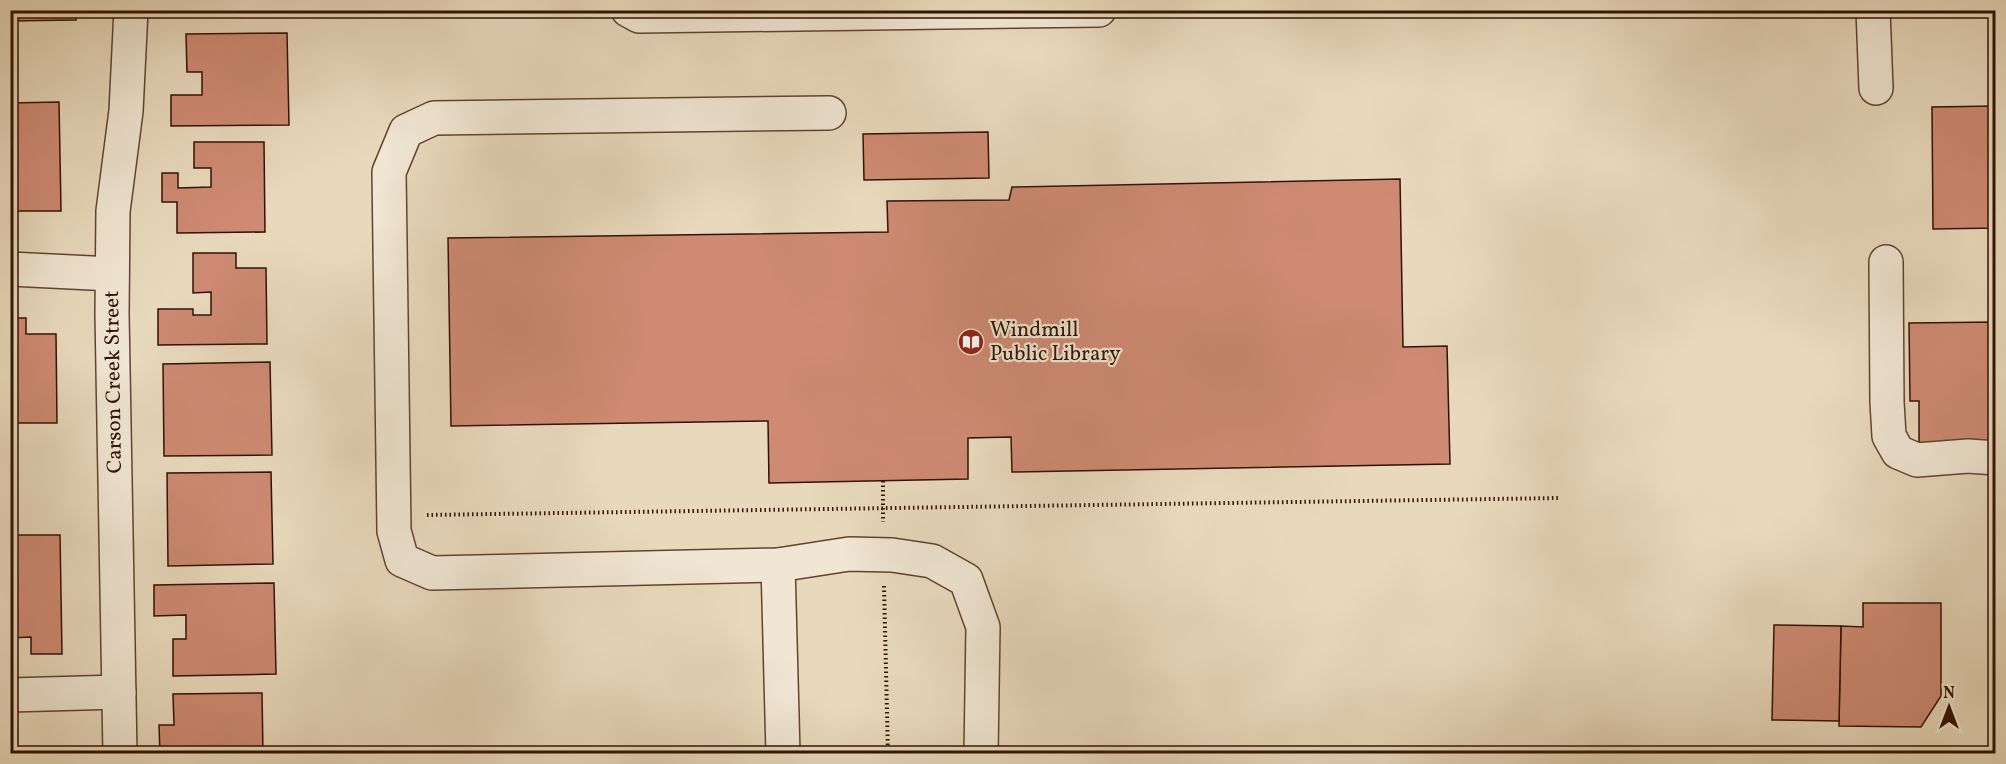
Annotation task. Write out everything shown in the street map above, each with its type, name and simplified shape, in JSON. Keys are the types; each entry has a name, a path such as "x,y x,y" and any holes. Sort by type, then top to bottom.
{"street":[{"name":"Carson Creek Street","path":"120,753 112,274 113,211 126,111 131,10"},
{"path":"628,10 639,16 1099,10"},
{"path":"1874,10 1876,88"},
{"path":"829,112 434,118 406,131 389,172 394,531 402,560 432,573 778,565 849,554 883,554 932,561 966,580 983,627 981,753"},
{"path":"1886,262 1889,436 1898,452 1917,460 1968,456 1995,458"},
{"path":"10,269 112,274"},
{"path":"778,565 783,753"},
{"path":"10,695 119,692"}],"path":[{"path":"883,481 888,753"},
{"path":"394,516 1560,498"}],"building":[{"path":"10,10 75,10 76,20 10,21"},
{"path":"287,33 289,125 171,126 171,95 202,95 202,72 187,72 186,34"},
{"path":"59,102 61,211 10,211 10,103"},
{"path":"1996,106 1996,228 1933,229 1932,107"},
{"path":"988,132 989,178 864,180 863,134"},
{"path":"194,142 264,142 265,232 177,233 177,202 162,202 162,173 178,173 178,188 211,187 211,168 194,168"},
{"path":"1400,179 1403,347 1447,346 1450,464 1012,472 1011,437 968,438 968,479 769,483 768,421 451,426 448,238 888,232 887,201 1009,200 1012,187"},
{"path":"193,253 236,253 236,268 266,268 267,344 158,345 158,309 193,309 193,315 211,315 211,292 193,293"},
{"path":"10,318 26,318 26,334 56,334 57,423 10,423"},
{"path":"1996,322 1996,444 1919,445 1919,401 1910,401 1909,323"},
{"path":"270,362 272,455 164,456 163,364"},
{"path":"271,472 273,564 168,566 167,473"},
{"path":"10,535 60,535 62,654 31,654 31,637 10,638"},
{"path":"274,583 276,674 173,676 173,639 186,639 186,615 154,616 154,585"},
{"path":"1863,603 1941,603 1941,696 1921,727 1839,726 1841,626 1863,627"},
{"path":"1774,625 1841,626 1839,721 1772,720"},
{"path":"262,693 263,754 160,754 159,725 174,725 173,694"},
{"path":"1870,750 1965,751 1965,754 1870,754"}],"place":[{"name":"Windmill Public Library","path":"971,342"}]}
